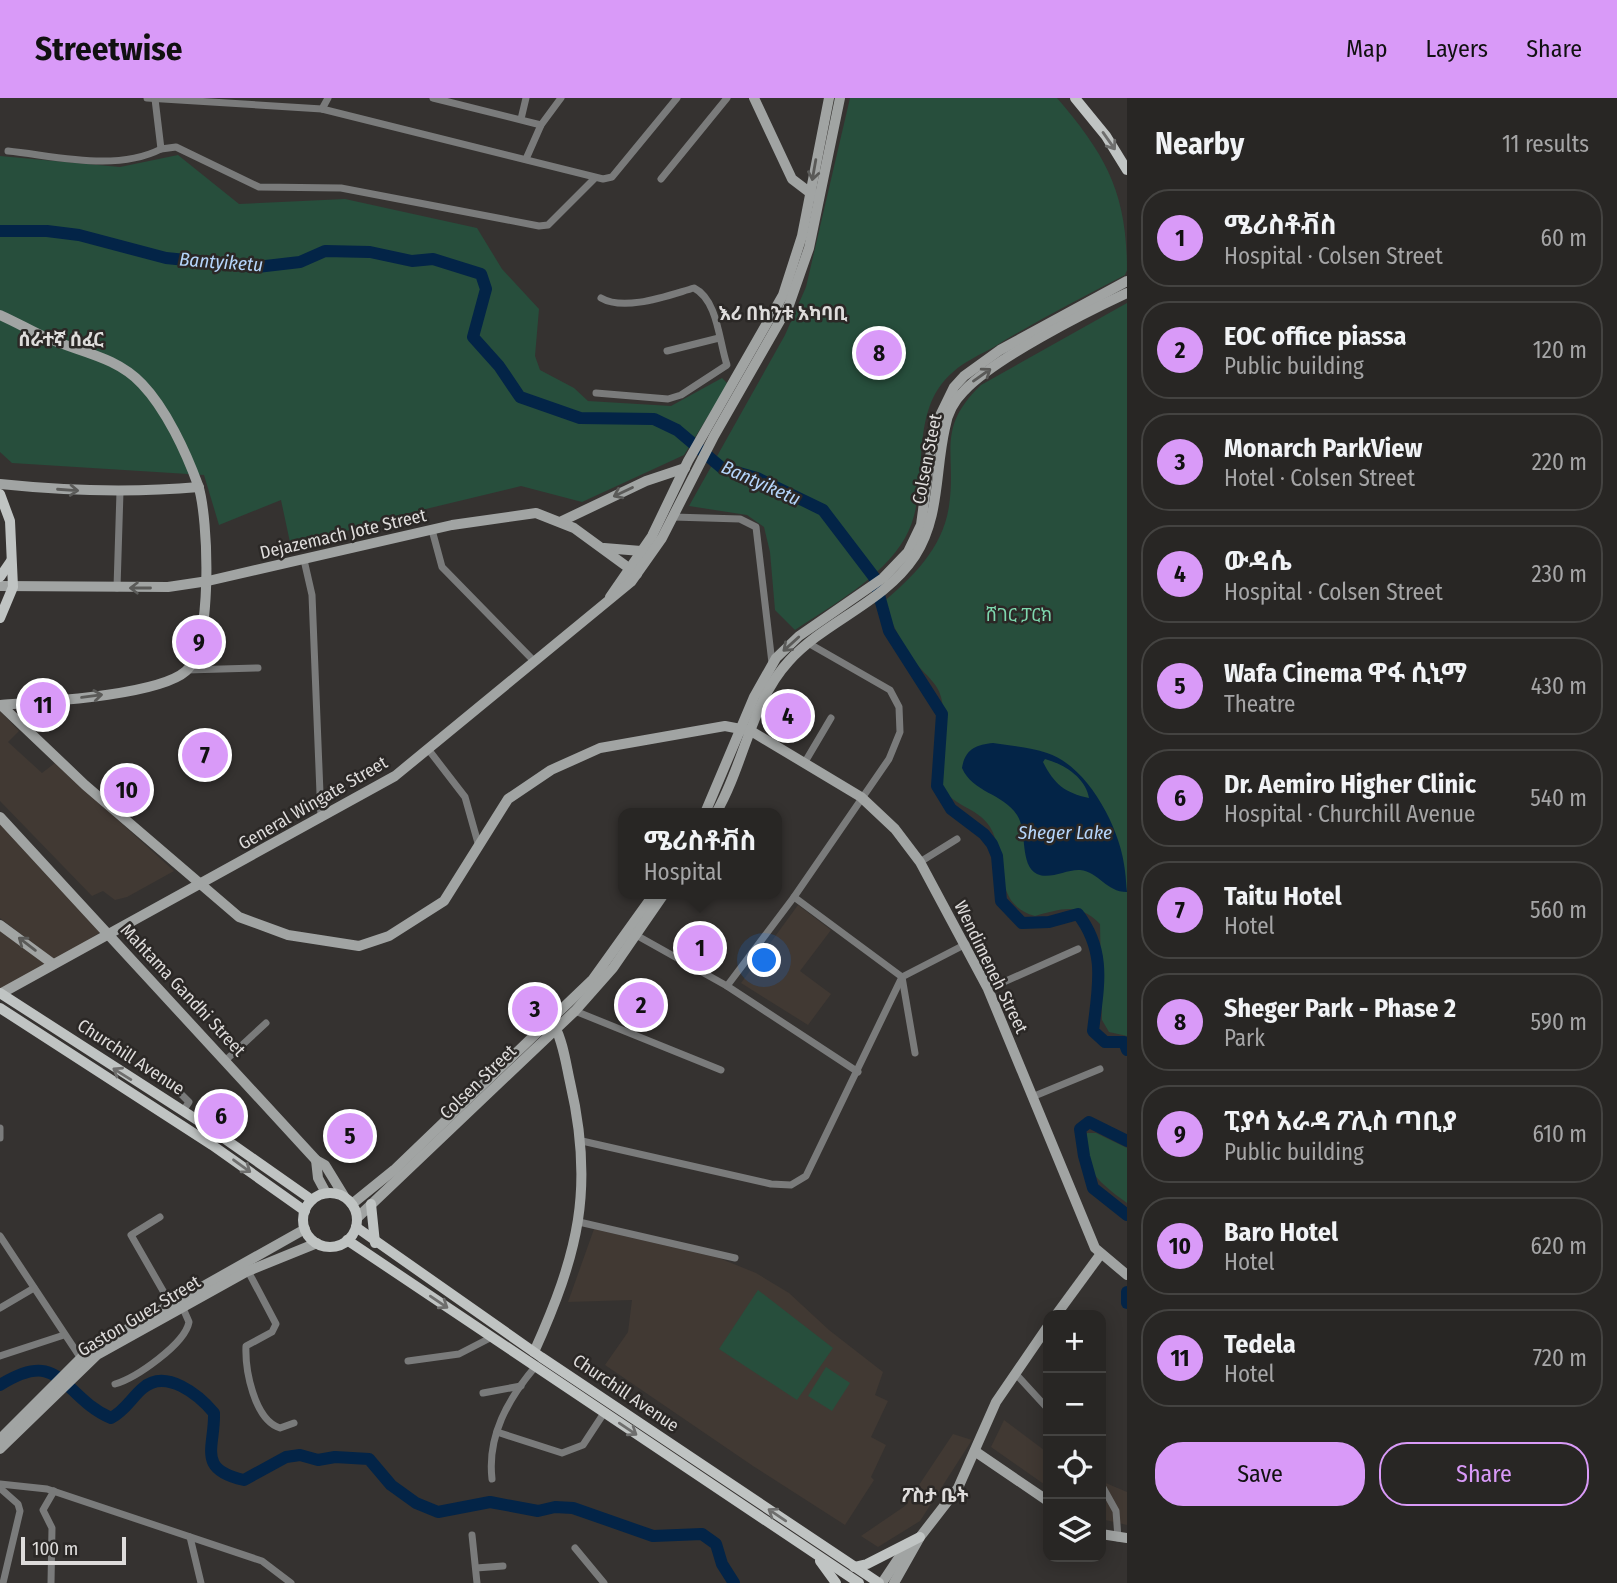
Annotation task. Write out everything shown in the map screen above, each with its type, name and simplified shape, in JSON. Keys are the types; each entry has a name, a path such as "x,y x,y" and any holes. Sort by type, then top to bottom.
{"main road":[{"path":"754,98 792,179 815,195"},
{"name":"General Wingate Street","path":"610,597 659,522 686,465 710,434 789,305 809,248 829,98"},
{"name":"General Wingate Street","path":"0,993 200,886 395,776 637,574 673,517 698,467 735,378 783,295 815,195 840,98"},
{"path":"1076,98 1107,136 1127,170"},
{"path":"958,390 964,376 1000,350 1127,281"},
{"name":"Colsen Steet","path":"849,608 915,556 930,524 945,426 958,390 1003,361 1127,293"},
{"path":"0,315 48,338 111,361 142,383 167,420 198,487 208,581 200,641 187,670 149,687 130,691 0,705"},
{"path":"562,521 686,465"},
{"path":"0,484 120,492 198,487"},
{"path":"0,494 10,521 13,587 0,618"},
{"name":"Dejazemach Jote Street","path":"0,586 168,587 208,581 432,530 512,514 536,513 562,521 604,548 637,574"},
{"path":"604,548 641,551"},
{"path":"0,577 12,561"},
{"path":"718,808 772,663 799,636 849,608"},
{"path":"708,808 780,671 849,608"},
{"path":"0,705 21,727 200,886 250,924 331,943 370,945 444,901 508,799 569,761 600,748 725,726 747,729"},
{"name":"Wendimeneh Street","path":"747,729 862,797 895,829 920,862 988,989 1082,1221 1100,1255 1126,1274"},
{"name":"Mahtama Gandhi Street","path":"0,817 227,1059 316,1160 317,1178 326,1193"},
{"path":"348,1200 394,1170 554,1025 610,966 651,899"},
{"name":"Colsen Street","path":"356,1223 371,1205 554,1025 575,1010 636,935 661,899"},
{"path":"0,925 53,964"},
{"name":"Churchill Avenue","path":"0,993 183,1111 312,1200"},
{"name":"Churchill Avenue","path":"0,1008 212,1145 305,1211"},
{"path":"534,1352 569,1262 579,1222 583,1180 582,1141 554,1025"},
{"path":"316,1160 325,1165 348,1200 356,1223 347,1240 333,1246 317,1243 305,1228 305,1211 312,1200 326,1193 348,1200"},
{"path":"371,1205 375,1243"},
{"name":"Churchill Avenue","path":"356,1223 375,1243 880,1583"},
{"name":"Gaston Guez Street","path":"0,1449 69,1374 80,1357 305,1228"},
{"name":"Churchill Avenue","path":"347,1240 859,1583"},
{"name":"Gaston Guez Street","path":"69,1374 168,1308 182,1306 248,1271 317,1243"},
{"path":"1060,1310 1100,1255"},
{"path":"894,1583 913,1547 958,1488 996,1402 1043,1333"},
{"name":"Gaston Guez Street","path":"0,1439 59,1385"},
{"path":"976,1452 1045,1499"},
{"path":"854,1567 867,1564 920,1537"},
{"path":"880,1583 898,1559 913,1547"},
{"path":"814,1553 836,1583"}],"street":[{"path":"146,98 322,109 595,177 612,177 677,98"},
{"path":"322,109 328,98"},
{"path":"433,98 541,125"},
{"path":"521,119 526,98"},
{"path":"526,159 541,125 561,98"},
{"path":"661,179 727,98"},
{"path":"155,99 161,149"},
{"path":"8,151 115,161 135,159 161,149 176,147 259,187 352,189 539,226 548,225 595,177"},
{"path":"601,298 607,302 632,302 694,288 708,300 727,365 735,378"},
{"path":"667,351 719,338"},
{"path":"596,393 668,399 690,390 727,365"},
{"path":"117,588 120,492"},
{"path":"673,517 740,519 756,527 772,663"},
{"path":"432,530 442,567 534,661"},
{"path":"304,559 312,595 321,818"},
{"path":"727,986 793,897 894,749 900,720 896,697 875,679 808,643"},
{"path":"187,670 258,668"},
{"path":"805,762 831,718"},
{"path":"428,749 465,797 478,843"},
{"path":"920,862 957,839"},
{"path":"793,897 902,977 915,1053"},
{"path":"636,935 727,986 858,1072"},
{"path":"582,1141 745,1178 791,1185 800,1181 811,1167 902,977 966,944"},
{"path":"988,989 1078,949"},
{"path":"575,1010 721,1070"},
{"path":"227,1059 266,1023"},
{"path":"1032,1097 1100,1069"},
{"path":"180,1093 189,1102 183,1111"},
{"path":"0,1128 0,1139"},
{"path":"160,1217 131,1235 168,1308"},
{"path":"579,1222 735,1258"},
{"path":"0,1237 80,1357"},
{"path":"248,1271 275,1322 272,1332 246,1346 250,1388 273,1425 280,1428 294,1423"},
{"path":"0,1308 34,1288"},
{"path":"115,1384 155,1363 185,1332 188,1322 182,1306"},
{"path":"0,1356 64,1335"},
{"path":"408,1361 459,1354 492,1337"},
{"path":"492,1479 490,1461 504,1410 535,1367"},
{"path":"1015,1373 1043,1404"},
{"path":"483,1393 521,1386"},
{"path":"498,1432 562,1453 583,1445 604,1413"},
{"path":"0,1486 37,1486 54,1491 262,1561 291,1583"},
{"path":"0,1486 16,1502 20,1511 4,1583"},
{"path":"51,1583 52,1528 43,1510 54,1491"},
{"path":"1106,1493 1116,1511 1123,1538"},
{"path":"472,1535 477,1583"},
{"path":"190,1537 201,1583"},
{"path":"575,1548 604,1583"},
{"path":"476,1568 503,1566"}],"shaded area":[{"path":"0,711 19,731 8,742 42,773 55,763 174,871 127,897 115,900 103,891 92,896 0,801"},
{"path":"0,817 104,930 55,960 0,918"},
{"path":"798,905 831,930 800,971 831,994 808,1025 741,983"},
{"path":"0,924 51,962 0,990"},
{"path":"594,1229 719,1258 756,1273 789,1293 829,1330 883,1372 875,1395 888,1401 871,1437 886,1445 871,1477 874,1480 845,1525 605,1365 628,1332 632,1300 568,1302"},
{"path":"1004,1420 1043,1449 1043,1483 991,1447"},
{"path":"953,1434 972,1440 920,1521 878,1547 861,1536 905,1506"},
{"path":"1106,1483 1127,1492 1127,1525 1106,1520"}],"green space":[{"path":"850,98 1057,98 1089,138 1110,176 1123,219 1127,270 1125,275 1026,328 953,372 938,389 929,408 924,430 918,496 905,538 870,578 795,630 775,610 770,552 764,527 747,515 689,506 785,335 806,287"},
{"path":"178,155 239,204 345,199 477,228 502,269 539,309 535,356 540,370 574,388 588,401 671,406 722,378 728,384 684,455 582,502 521,486 401,515 291,547 281,500 219,525 204,475 12,463 0,452 0,156 120,167"},
{"name":"ሸገር ፓርክ","path":"1127,303 1127,1036 1109,1032 1102,1020 1100,924 1077,910 1062,910 1035,916 1021,910 1012,902 1006,891 996,840 990,827 978,814 944,790 937,761 943,719 941,697 936,686 909,653 882,603 925,561 946,521 951,487 953,429 967,401 981,385"},
{"path":"1087,1133 1096,1133 1127,1148 1127,1203 1101,1182 1088,1165 1084,1155"},
{"path":"758,1290 833,1348 797,1400 719,1349"},
{"path":"826,1367 850,1383 832,1411 808,1396"}],"water":[{"name":"Sheger Lake","path":"993,743 1047,753 1062,760 1089,785 1117,837 1127,892 1113,889 1092,874 1080,870 1042,876 1031,870 1017,815 1004,802 973,783 962,768 969,752","holes":["1045,759 1079,778 1089,798 1073,793 1056,782 1043,762"]}],"waterway":[{"name":"Bantyiketu","path":"0,231 47,231 79,235 166,258 257,267 300,262 325,251 370,252 412,261 433,259 481,274 486,289 473,337 499,366 520,397 580,418 654,419 677,430 722,468 757,478 823,510 874,577 889,631 942,714 937,786 951,809 984,834 992,844 997,856 1001,901 1022,923 1049,922 1078,914 1087,928 1097,956 1098,985 1093,1031 1105,1042 1124,1042 1127,1050"},
{"name":"Bantyiketu","path":"1127,1141 1089,1122 1080,1129 1093,1188 1127,1215"},
{"name":"Bantyiketu","path":"1127,1292 1127,1303"},
{"path":"0,1385 21,1374 36,1371 49,1373 60,1379 94,1409 111,1418 143,1388 152,1383 172,1382 191,1392 214,1413 211,1456 219,1470 229,1475 244,1480 286,1457 300,1455 318,1460 335,1457 369,1459 391,1485 416,1503 438,1512 490,1502 538,1511 555,1507 573,1508 653,1536 702,1534 716,1544 722,1564 734,1583"}],"place":[{"name":"Sheger Park - Phase 2","path":"879,353"},
{"name":"ፒያሳ አራዳ ፖሊስ ጣቢያ","path":"199,642"},
{"name":"Tedela","path":"43,705"},
{"name":"ውዳሴ","path":"788,716"},
{"name":"Taitu Hotel","path":"205,755"},
{"name":"Baro Hotel","path":"127,790"},
{"name":"ሜሪስቶቭስ","path":"700,948"},
{"name":"EOC office piassa","path":"641,1005"},
{"name":"Monarch ParkView","path":"535,1009"},
{"name":"Dr. Aemiro Higher Clinic","path":"221,1116"},
{"name":"Wafa Cinema ዋፋ ሲኒማ","path":"350,1136"}],"district":[{"name":"እሪ በከንቱ አካባቢ","path":"783,313"},
{"name":"ሰራተኛ ሰፈር","path":"61,339"},
{"name":"ፖስታ ቤት","path":"935,1495"}]}
